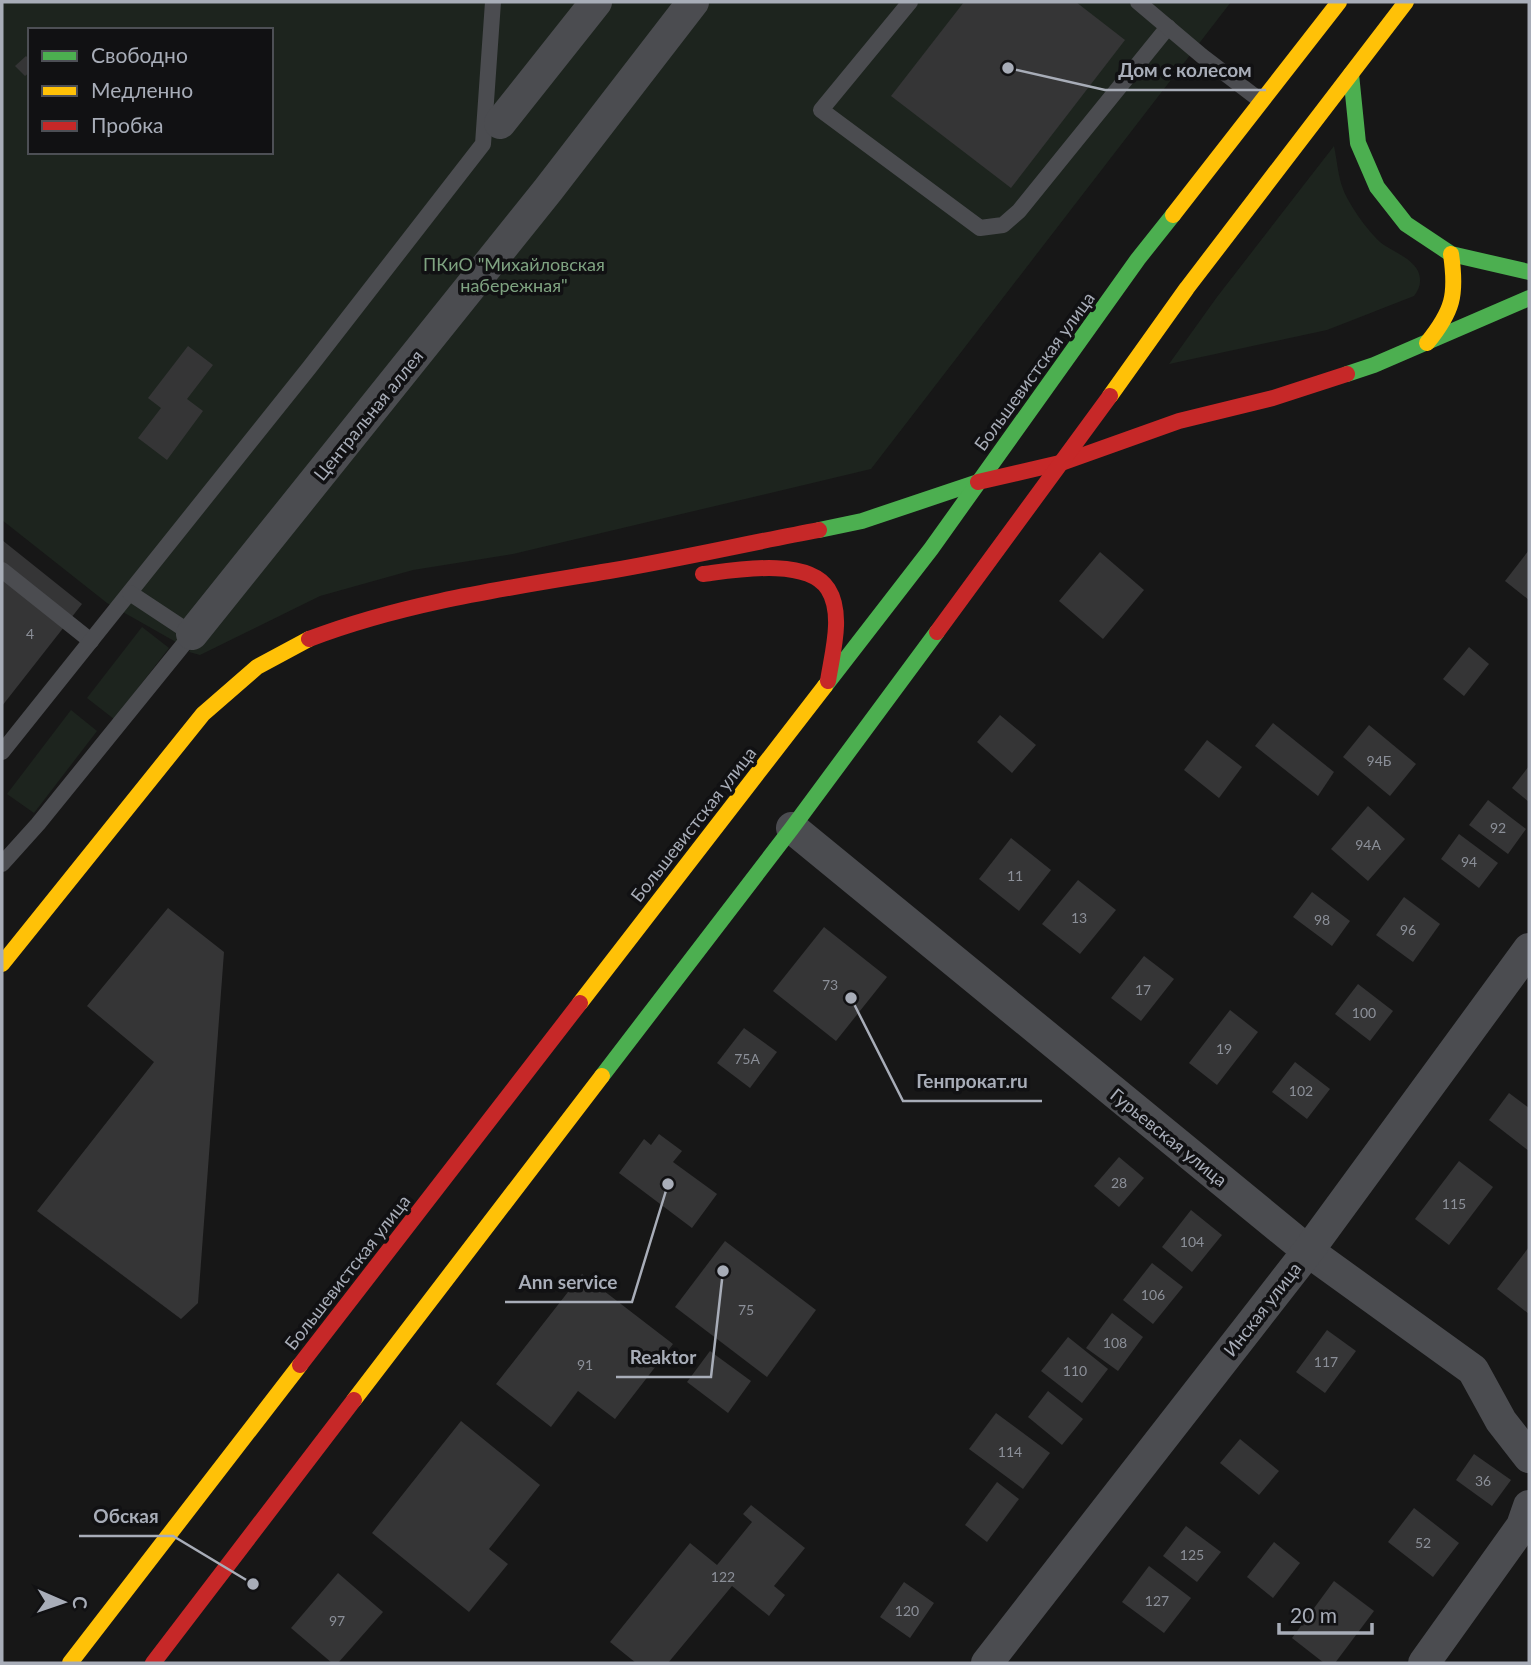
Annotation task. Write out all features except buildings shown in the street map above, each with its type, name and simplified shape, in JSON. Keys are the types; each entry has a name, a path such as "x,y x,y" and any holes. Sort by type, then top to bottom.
{"main road":[{"name":"Большевистская улица","path":"70,1663 931,549 1138,259 1339,2"},
{"path":"153,1663 792,828 1064,462 1187,288 1406,2"},
{"path":"1350,74 1358,143 1377,187 1406,224 1451,254 1529,272"},
{"path":"1427,343 1446,320 1454,304 1455,278 1451,254"},
{"path":"2,964 203,715 257,667 305,640 353,622 450,598 619,569 862,521 978,482 1064,462 1179,421 1273,398 1361,369 1529,298"},
{"path":"689,576 725,571 782,569 802,570 819,578 828,589 834,618 835,632 828,681"},
{"path":"450,598 554,596 579,592"}],"street":[{"path":"500,123 596,2"},
{"name":"Центральная аллея","path":"191,634 548,190 693,2"},
{"name":"Гурьевская улица","path":"792,828 1308,1251 1473,1370 1501,1421 1529,1457"},
{"name":"Инская улица","path":"987,1663 1308,1251 1529,949"},
{"path":"1424,1663 1522,1526 1529,1506"}],"lane":[{"path":"2,752 483,144 493,2"},
{"path":"910,2 821,110 980,228 1003,225 1019,211 1168,27"},
{"path":"1138,2 1261,101"},
{"path":"2,570 91,641"},
{"path":"130,593 191,634"},
{"name":"Центральная аллея","path":"2,864 38,824 191,634"}],"green space":[{"name":"ПКиО \"Михайловская набережная\"","path":"2,2 1231,2 871,469 513,554 413,570 320,596 200,655 189,652 190,650 107,603 2,520"},
{"path":"1334,146 1341,184 1355,211 1378,240 1407,259 1418,271 1420,284 1414,296 1327,330 1169,364 1217,297"},
{"path":"142,627 169,648 114,719 87,698"},
{"path":"71,710 97,731 34,813 7,794"}],"traffic: fast":[{"path":"1351,74 1358,143 1377,187 1406,224 1451,254 1529,272"},
{"path":"825,686 931,549 1138,259 1173,215"},
{"path":"1347,374 1529,298"},
{"path":"819,530 862,521 978,482"},
{"path":"602,1076 792,828 937,632"}],"traffic: slow":[{"path":"1173,215 1339,2"},
{"path":"1110,396 1187,288 1406,2"},
{"path":"1427,343 1443,321 1451,302 1451,254"},
{"path":"2,964 203,714 257,667 309,639"},
{"path":"580,1003 825,686"},
{"path":"354,1400 602,1076"},
{"path":"70,1663 300,1365"}],"traffic: jam":[{"path":"978,482 1064,462 1179,421 1273,398 1347,374"},
{"path":"937,632 1110,396"},
{"path":"309,639 383,615 458,597 819,530"},
{"path":"703,574 770,568 788,569 818,579 828,589 835,610 836,634 828,681"},
{"path":"300,1365 580,1003"},
{"path":"153,1663 354,1400"}],"place":[{"name":"Дом с колесом","path":"1008,68"},
{"name":"Генпрокат.ru","path":"851,998"},
{"name":"Ann service","path":"668,1184"},
{"name":"Reaktor","path":"723,1271"},
{"name":"Обская","path":"253,1584"}]}
